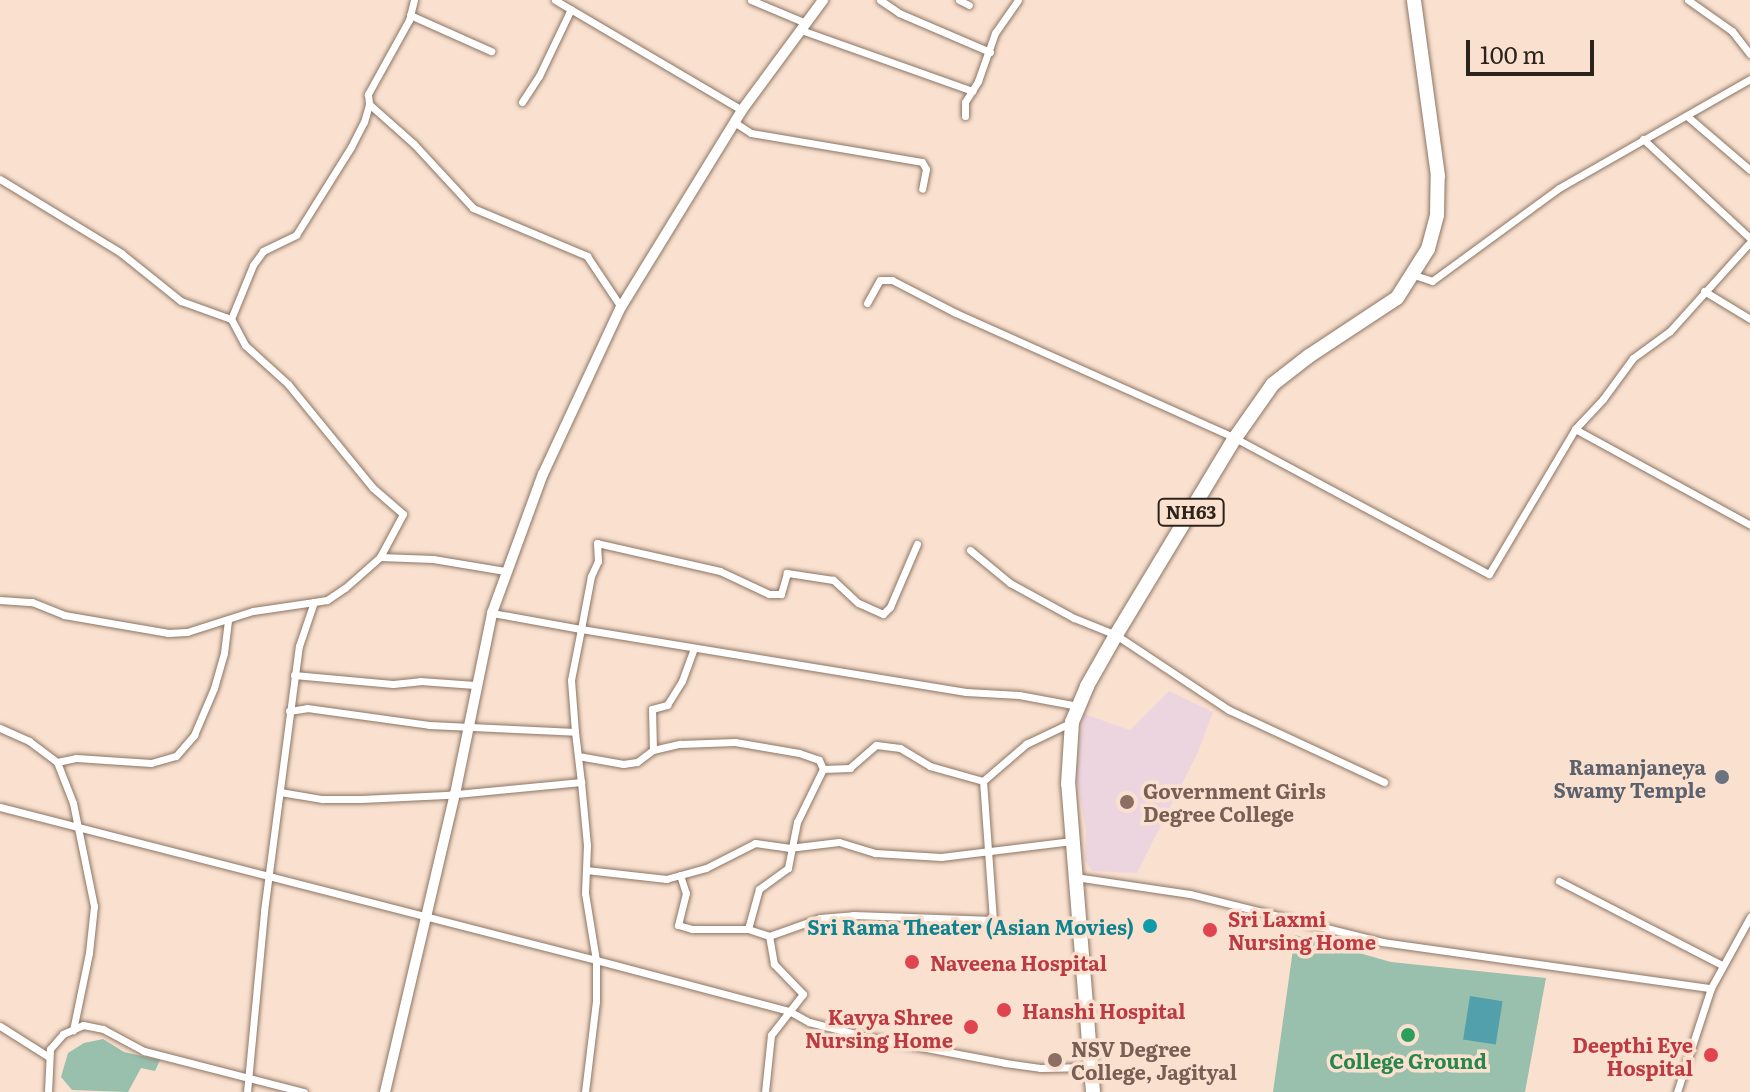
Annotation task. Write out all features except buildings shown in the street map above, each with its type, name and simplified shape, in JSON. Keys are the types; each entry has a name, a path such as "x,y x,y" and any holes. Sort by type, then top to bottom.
{"highway":[{"name":"NH63","path":"1093,1092 1072,841 1068,755 1072,722 1116,635 1235,438 1281,376 1388,306 1414,275 1433,235 1439,196 1414,0"}],"main road":[{"path":"385,1092 455,794 492,613 543,474 621,307 734,122 823,0"}],"street":[{"path":"231,319 253,265 263,251 296,235 351,147 364,122 369,104 368,94 410,15 414,0"},
{"path":"555,0 742,110"},
{"path":"751,0 803,27 972,91"},
{"path":"880,0 899,13 990,52"},
{"path":"959,0 969,5"},
{"path":"965,116 965,102 990,52 995,33 1018,0"},
{"path":"1688,0 1732,31 1750,54"},
{"path":"522,102 539,76 571,9"},
{"path":"410,15 491,51"},
{"path":"1414,275 1432,281 1559,188 1750,79"},
{"path":"369,104 414,144 473,208 587,256 621,307"},
{"path":"1687,116 1750,170"},
{"path":"734,122 751,133 922,162 926,169 922,189"},
{"path":"867,303 880,280 892,280 956,313 1235,438 1489,574 1575,429 1603,399 1633,358 1670,331 1750,240 1643,139"},
{"path":"0,179 121,253 181,301 231,319 245,345 288,384 373,488 403,514 380,557 327,600 253,611 187,632 146,632 64,615 32,602 0,600"},
{"path":"1704,291 1750,319"},
{"path":"1575,429 1750,525"},
{"path":"585,1092 596,1001 596,960 585,893 581,782 571,680 591,576 598,561 597,543 720,571 769,594 781,594 787,573 833,580 858,603 883,614 890,607 917,544"},
{"path":"970,550 982,564 1010,583 1074,618 1116,635 1229,710 1384,782"},
{"path":"380,557 433,559 505,571"},
{"path":"247,1092 289,711 294,675 314,602"},
{"path":"492,613 694,648 1078,706"},
{"path":"57,762 76,758 151,763 176,756 194,735 214,688 224,653 228,620"},
{"path":"653,750 652,709 667,705 682,681 694,648"},
{"path":"294,675 393,684 420,681 475,685"},
{"path":"289,711 307,708 467,729 575,732"},
{"path":"983,781 1026,744 1072,722"},
{"path":"0,728 29,741 57,762 77,827 94,906 89,953 73,1030"},
{"path":"578,756 623,764 637,762 653,750 680,744 735,742 799,753 819,760 823,769"},
{"path":"823,769 850,768 876,745 900,748 930,766 983,781"},
{"path":"748,929 759,889 788,868 789,848 797,822 823,769"},
{"path":"680,875 686,893 678,925 692,929 748,929 769,936 820,918 853,915 993,920 983,781"},
{"path":"280,792 322,799 455,794 581,782"},
{"path":"0,807 269,874 789,1011 809,1022 868,1037 1040,1068 1091,1067"},
{"path":"586,870 666,879 706,868 755,843 789,848 839,842 875,853 941,857 1072,841"},
{"path":"1075,877 1190,894 1382,942 1711,988"},
{"path":"1559,881 1722,965"},
{"path":"1677,1092 1711,988 1750,917"},
{"path":"765,1092 771,1035 803,994 774,964 769,936"},
{"path":"48,1092 49,1057 63,1034 83,1025 103,1029 144,1051 304,1092"},
{"path":"0,1026 49,1057"}],"shaded area":[{"name":"Government Girls Degree College","path":"1169,691 1213,712 1198,752 1137,873 1092,871 1085,860 1086,831 1076,774 1084,714 1130,730"}],"green space":[{"name":"College Ground","path":"1295,935 1391,962 1546,978 1525,1092 1273,1092"},
{"path":"103,1039 124,1052 160,1060 155,1071 141,1068 128,1092 72,1090 61,1077 68,1053 84,1043"}],"water":[{"path":"1470,996 1503,1001 1496,1045 1463,1039"}],"place":[{"name":"Ramanjaneya Swamy Temple","path":"1722,777"},
{"name":"Government Girls Degree College","path":"1127,802"},
{"name":"Sri Rama Theater (Asian Movies)","path":"1150,926"},
{"name":"Sri Laxmi Nursing Home","path":"1210,930"},
{"name":"Naveena Hospital","path":"912,962"},
{"name":"Hanshi Hospital","path":"1004,1010"},
{"name":"Kavya Shree Nursing Home","path":"971,1027"},
{"name":"College Ground","path":"1408,1035"},
{"name":"Deepthi Eye Hospital","path":"1711,1055"},
{"name":"NSV Degree College, Jagityal","path":"1055,1060"}]}
